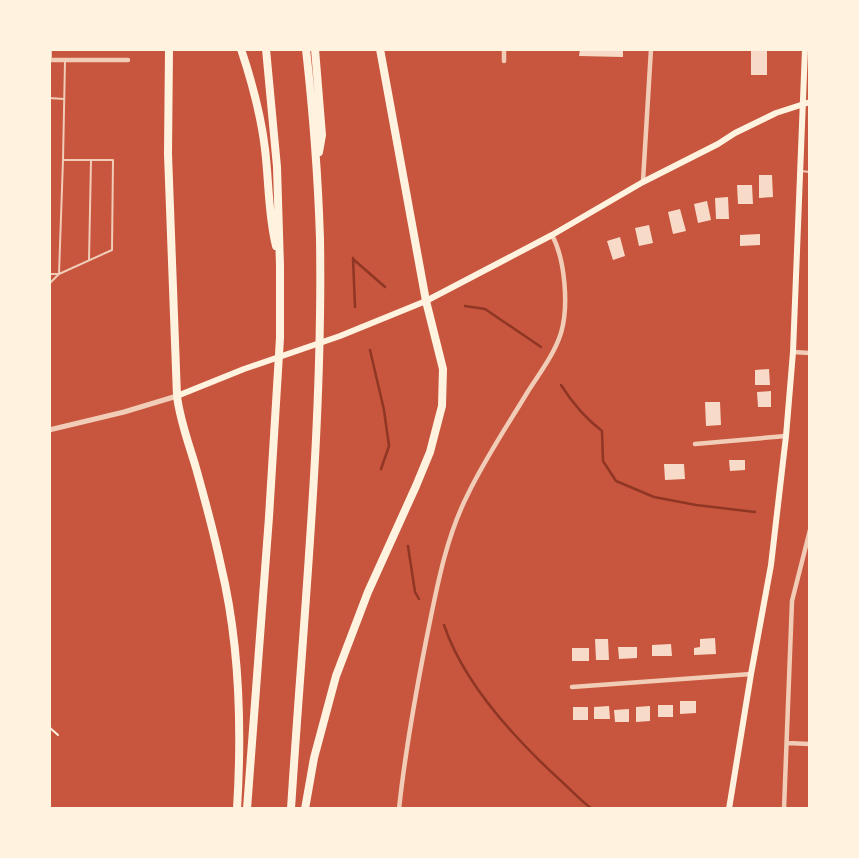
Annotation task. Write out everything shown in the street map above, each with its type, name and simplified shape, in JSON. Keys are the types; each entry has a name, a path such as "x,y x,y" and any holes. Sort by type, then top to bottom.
{"highway":[{"path":"169,49 168,154 177,396 180,417 219,556 232,628 238,680 240,751 237,809"},
{"path":"241,49 261,125 272,229 280,266"},
{"path":"247,809 279,338 280,266 276,154 266,49"},
{"path":"291,809 318,393 320,284 317,165 306,49"},
{"path":"315,49 322,135 317,165"},
{"path":"304,809 314,758 336,676 368,592 416,486 438,426 442,406 443,369 426,301 380,49"}],"main road":[{"path":"729,809 771,565 786,436 793,352 800,170 807,103 805,49"},
{"path":"177,396 426,301 552,235 735,133 807,103"}],"street":[{"path":"504,49 504,61"},
{"path":"643,182 651,49"},
{"path":"50,60 128,60"},
{"path":"399,809 414,706 436,593 449,544 472,485 552,354 561,332 565,304 564,282 558,247 552,235"},
{"path":"793,352 810,353"},
{"path":"49,430 177,396"},
{"path":"695,444 786,436"},
{"path":"784,809 792,601 810,530"},
{"path":"572,687 751,674"},
{"path":"787,743 810,744"}],"lane":[{"path":"50,60 51,49"},
{"path":"49,285 59,274 65,60"},
{"path":"49,98 65,99"},
{"path":"49,274 59,274 112,250 113,160 63,160"},
{"path":"89,261 91,160"},
{"path":"800,170 810,172"}],"path":[{"path":"49,727 58,735"}],"building":[{"path":"580,49 623,49 623,57 579,56"},
{"path":"751,49 767,49 767,75 751,75"},
{"path":"759,175 772,175 773,197 759,198"},
{"path":"737,185 752,185 753,204 738,204"},
{"path":"728,197 729,219 716,219 715,198"},
{"path":"707,201 711,220 698,223 694,204"},
{"path":"680,209 686,231 673,234 668,212"},
{"path":"649,225 653,243 639,246 635,228"},
{"path":"760,234 760,245 740,246 740,235"},
{"path":"620,237 625,256 613,260 607,241"},
{"path":"769,369 770,385 755,385 755,370"},
{"path":"771,391 771,407 758,407 757,392"},
{"path":"705,402 720,402 721,425 706,426"},
{"path":"729,460 745,460 745,470 730,471"},
{"path":"664,464 684,464 685,479 665,480"},
{"path":"715,638 716,654 694,655 694,648 700,647 700,639"},
{"path":"595,639 608,639 609,660 596,660"},
{"path":"671,644 672,656 652,656 652,645"},
{"path":"618,647 637,647 637,658 619,659"},
{"path":"572,648 589,648 589,661 572,661"},
{"path":"680,701 696,701 696,713 680,714"},
{"path":"658,705 673,705 673,717 658,717"},
{"path":"609,706 610,719 594,719 594,707"},
{"path":"650,706 650,721 636,722 636,707"},
{"path":"573,707 588,707 588,720 573,720"},
{"path":"629,709 629,722 615,722 614,710"}],"waterway":[{"path":"353,258 355,307"},
{"path":"353,259 385,287"},
{"path":"465,306 485,309 541,347"},
{"path":"370,350 389,446 381,469"},
{"path":"561,385 580,410 602,431 603,461 616,481 654,497 755,512"},
{"path":"408,546 415,592 419,599"},
{"path":"444,625 464,668 492,709 525,746 592,809"}]}
